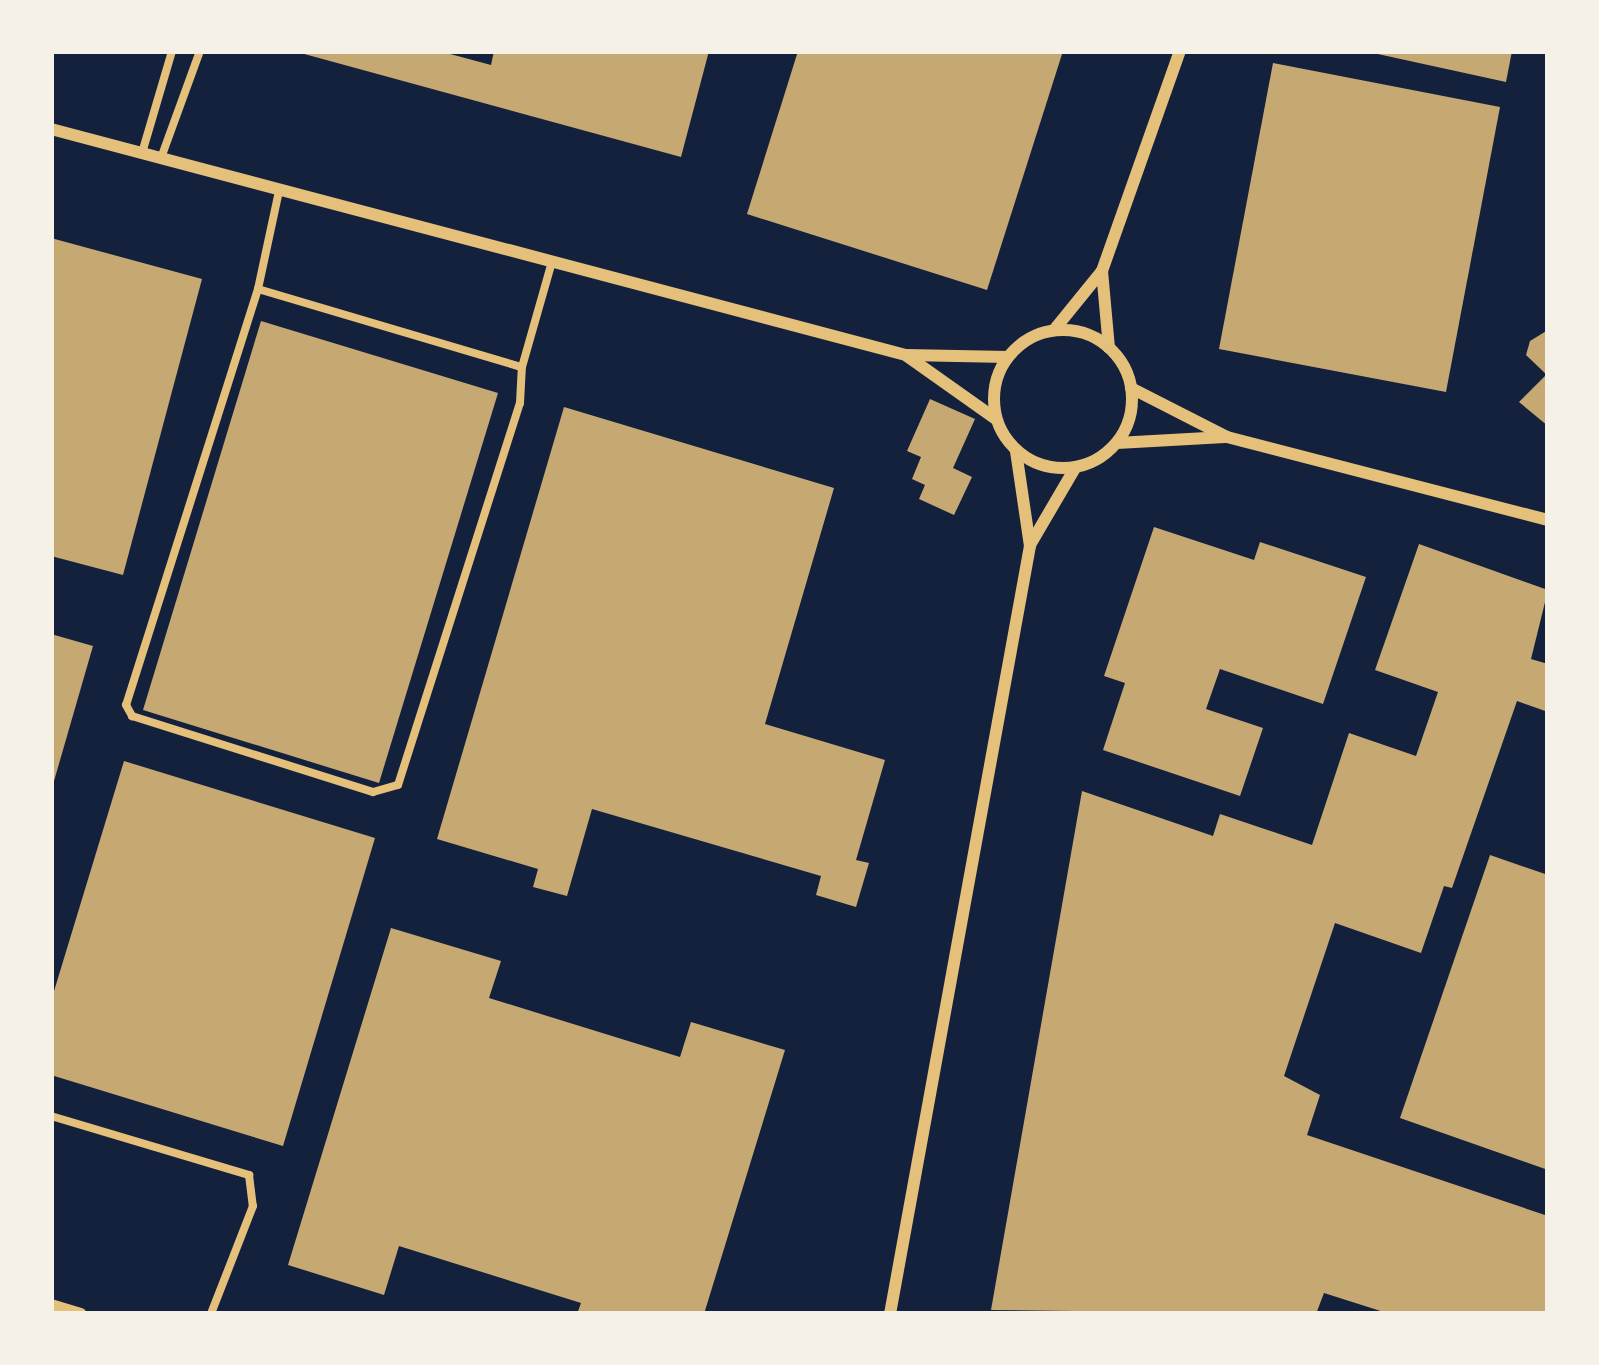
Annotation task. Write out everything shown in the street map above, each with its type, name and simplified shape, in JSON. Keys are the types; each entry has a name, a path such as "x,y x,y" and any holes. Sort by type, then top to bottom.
{"street":[{"path":"51,129 906,355 1008,357 1054,331 1102,272 1180,51"},
{"path":"1102,272 1109,348 1131,388 1227,437 1548,520"},
{"path":"1054,331 1109,348"},
{"path":"890,1314 1030,546 1016,451 996,419 906,355"},
{"path":"996,419 993,397 1008,357"},
{"path":"1117,443 1131,388"},
{"path":"1030,546 1075,468 1117,443 1227,437"},
{"path":"1016,451 1034,463 1075,468"},
{"path":"51,1305 81,1314"}],"lane":[{"path":"141,156 172,51"},
{"path":"160,160 200,51"},
{"path":"278,191 258,289 125,704 133,716 373,792 398,785 520,403 522,367 552,262"},
{"path":"258,289 522,367"},
{"path":"51,1116 249,1175 254,1206 211,1314"}],"building":[{"path":"439,51 491,65 494,51 709,51 681,157 297,52"},
{"path":"798,51 1063,51 987,290 747,214"},
{"path":"1364,51 1512,51 1506,82"},
{"path":"1273,63 1500,107 1446,392 1219,349"},
{"path":"51,238 202,279 123,575 51,556"},
{"path":"261,321 498,393 379,783 143,710"},
{"path":"1548,330 1548,376 1526,355 1530,341"},
{"path":"1548,378 1548,426 1519,402"},
{"path":"930,399 975,419 953,468 972,477 954,515 919,499 925,485 912,479 921,457 907,451"},
{"path":"564,407 834,488 765,724 885,760 856,860 869,863 856,907 816,895 821,876 592,809 567,896 533,887 538,869 437,839"},
{"path":"1154,527 1254,560 1260,542 1366,577 1323,704 1220,669 1206,709 1263,728 1240,796 1103,750 1125,683 1104,676"},
{"path":"1419,544 1548,590 1531,659 1548,664 1548,712 1517,701 1452,888 1444,886 1421,953 1335,923 1284,1076 1320,1095 1307,1135 1548,1216 1548,1314 1390,1314 1324,1293 1316,1314 991,1310 1082,791 1213,836 1220,814 1312,845 1349,733 1416,756 1438,692 1375,670"},
{"path":"51,634 93,646 52,788 51,788"},
{"path":"124,761 375,838 283,1146 51,1075 51,1001"},
{"path":"1490,855 1548,875 1548,1170 1400,1118"},
{"path":"391,928 501,961 489,998 680,1057 691,1022 785,1050 704,1314 577,1314 581,1303 399,1246 384,1295 288,1265"}]}
